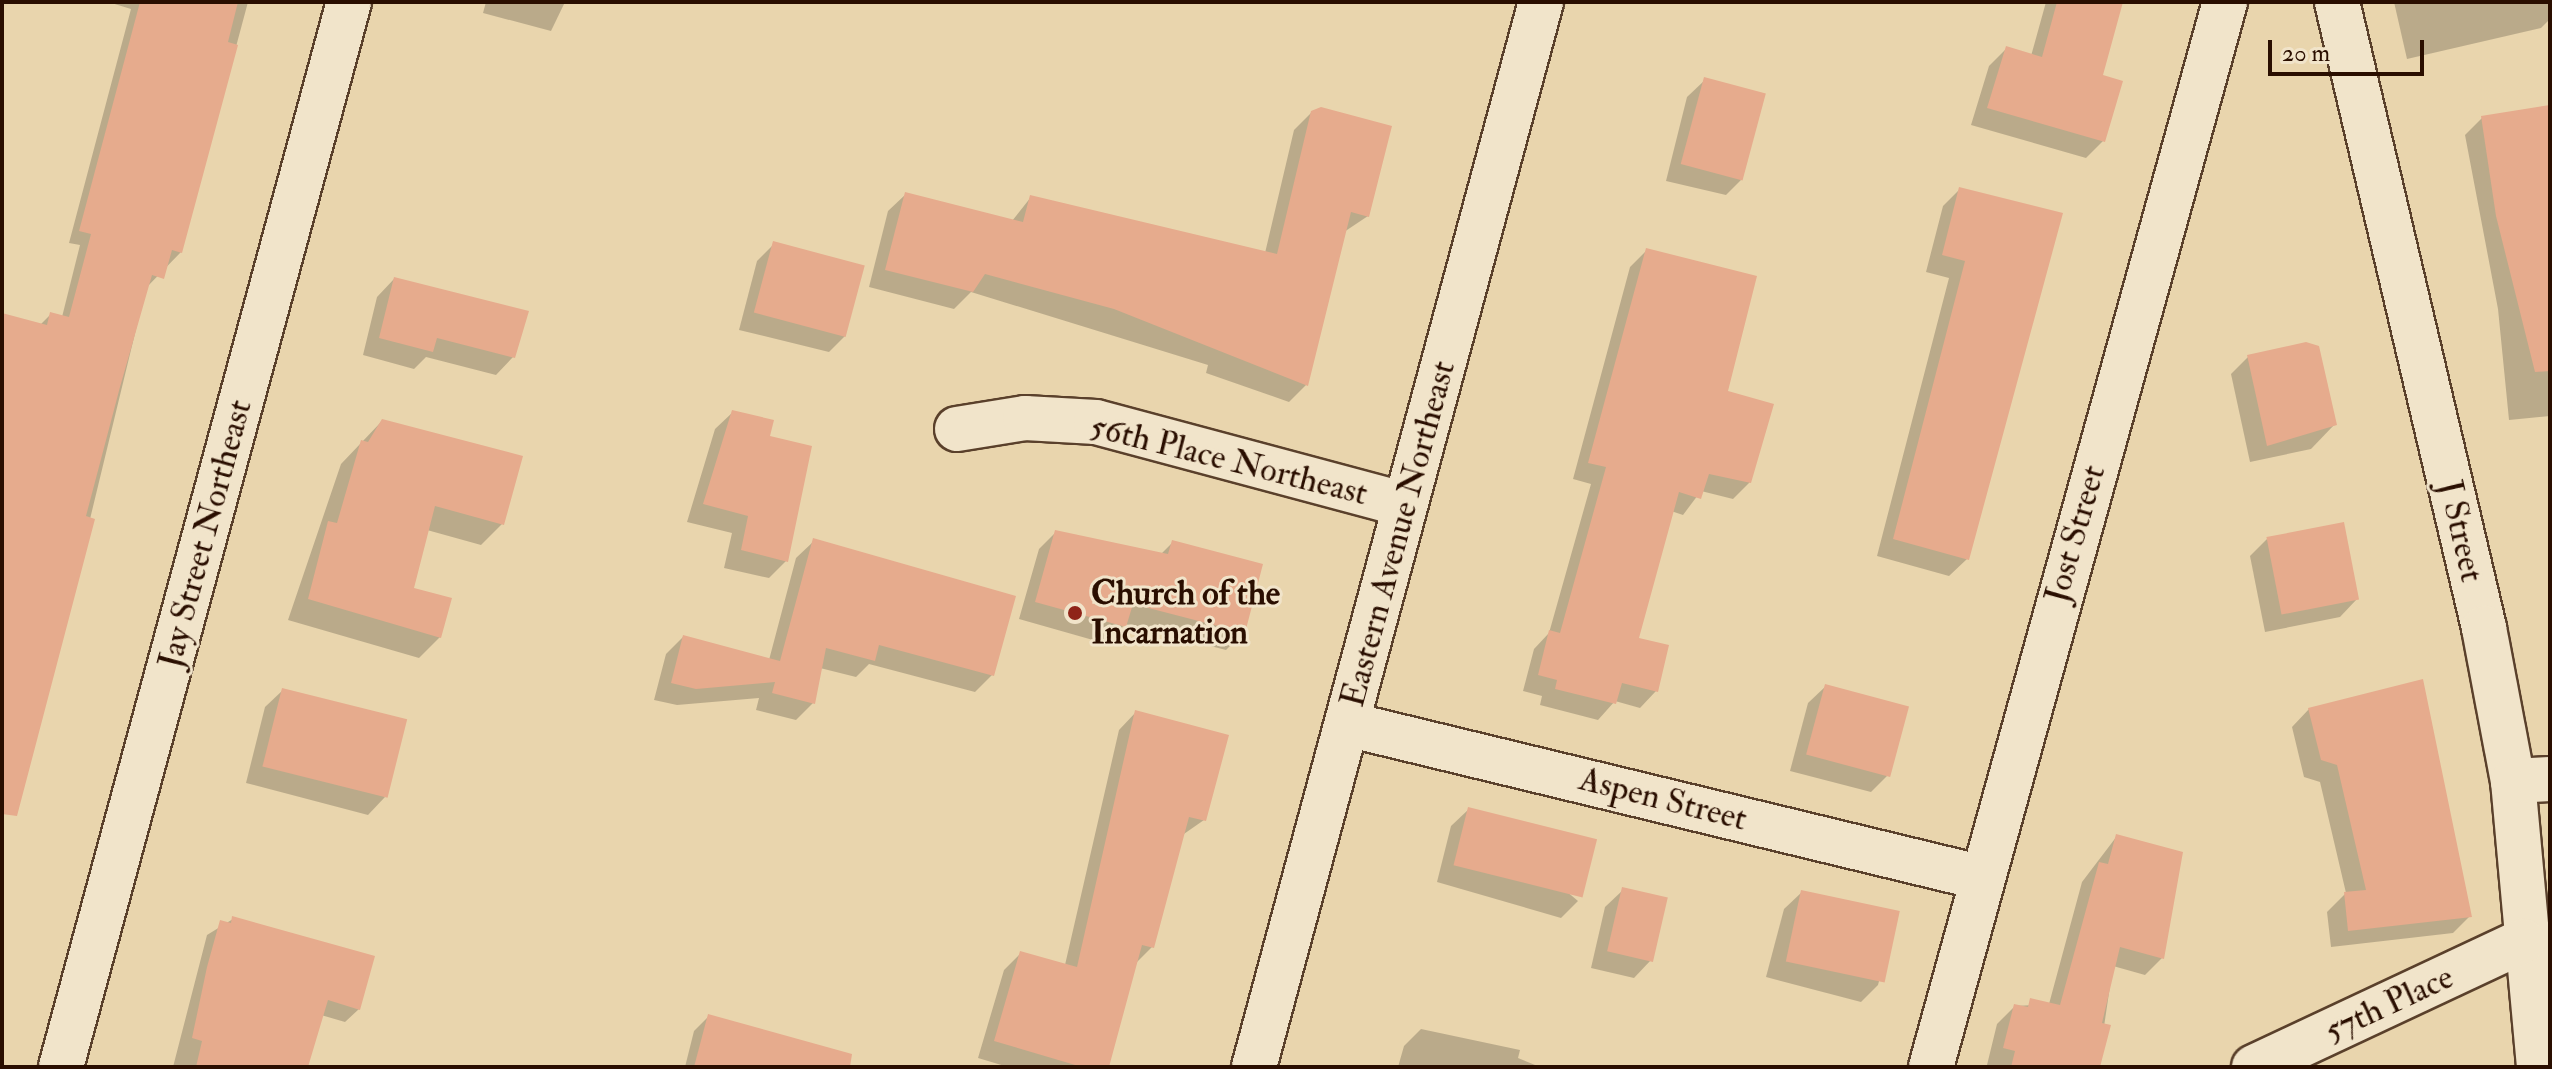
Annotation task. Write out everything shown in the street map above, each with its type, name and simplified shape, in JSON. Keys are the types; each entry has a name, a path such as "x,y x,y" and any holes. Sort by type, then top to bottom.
{"street":[{"name":"Jay Street Northeast","path":"61,1067 349,2"},
{"name":"Eastern Avenue Northeast","path":"1254,1067 1541,2"},
{"name":"Jost Street","path":"1931,1067 1979,877 2225,2"},
{"name":"J Street","path":"2337,2 2484,628 2531,780 2523,941 2539,1067"},
{"name":"56th Place Northeast","path":"957,429 1025,418 1096,422 1405,505"},
{"name":"Aspen Street","path":"1347,724 1979,877"},
{"name":"57th Place","path":"2254,1067 2523,941"}],"building":[{"path":"140,2 238,2 228,42 238,45 182,253 172,250 164,279 152,275 86,516 95,519 17,816 2,814 2,313 47,325 50,312 69,317 91,234 79,231"},
{"path":"2057,2 2123,2 2103,75 2123,81 2105,142 1987,108 2006,46 2042,57"},
{"path":"1704,77 1766,94 1743,180 1681,164"},
{"path":"2550,105 2550,371 2535,372 2496,216 2481,116"},
{"path":"1321,107 1392,126 1369,217 1351,212 1308,386 1114,309 985,274 973,292 885,270 905,192 1023,222 1030,195 1277,254 1311,111"},
{"path":"1959,187 2063,213 1969,560 1893,539 1965,261 1942,255"},
{"path":"773,241 865,266 846,337 754,312"},
{"path":"1646,248 1757,276 1728,391 1774,404 1751,483 1709,474 1701,499 1679,492 1639,638 1669,645 1658,692 1622,683 1616,704 1555,689 1557,680 1538,675 1549,630 1560,633 1606,467 1588,463"},
{"path":"394,277 529,311 515,358 437,338 433,352 379,338"},
{"path":"2306,342 2319,346 2337,425 2267,446 2247,355"},
{"path":"732,410 774,420 770,436 812,446 788,562 741,550 748,516 703,504"},
{"path":"382,419 523,456 504,525 435,506 414,588 452,598 441,638 308,599 328,521 337,523 361,440 368,442"},
{"path":"2344,522 2359,600 2282,615 2266,537"},
{"path":"1055,530 1168,554 1172,540 1263,564 1245,633 1133,604 1126,627 1035,602"},
{"path":"813,538 1016,596 994,676 879,645 875,661 826,648 815,704 772,693 775,682 696,689 671,683 683,635 780,661"},
{"path":"2423,679 2472,917 2348,931 2344,892 2366,890 2337,765 2321,760 2308,708"},
{"path":"1825,684 1909,707 1890,777 1806,755"},
{"path":"282,688 407,719 388,798 262,767"},
{"path":"1135,710 1229,735 1206,821 1189,817 1154,948 1142,945 1109,1067 1082,1067 994,1041 1020,951 1077,967"},
{"path":"1468,807 1597,839 1583,897 1453,865"},
{"path":"2116,834 2183,852 2164,959 2120,947 2102,1023 2111,1025 2100,1067 2011,1067 2015,1051 2003,1048 2014,1004 2028,1007 2030,998 2060,1005 2099,862 2108,864"},
{"path":"1622,887 1668,898 1653,962 1607,951"},
{"path":"1801,890 1900,911 1885,982 1786,961"},
{"path":"232,916 375,956 360,1010 328,1000 308,1067 196,1067 202,1041 192,1038 207,967 220,920 231,923"},
{"path":"708,1014 852,1054 850,1067 694,1067"}],"place":[{"name":"Church of the Incarnation","path":"1075,613"}]}
